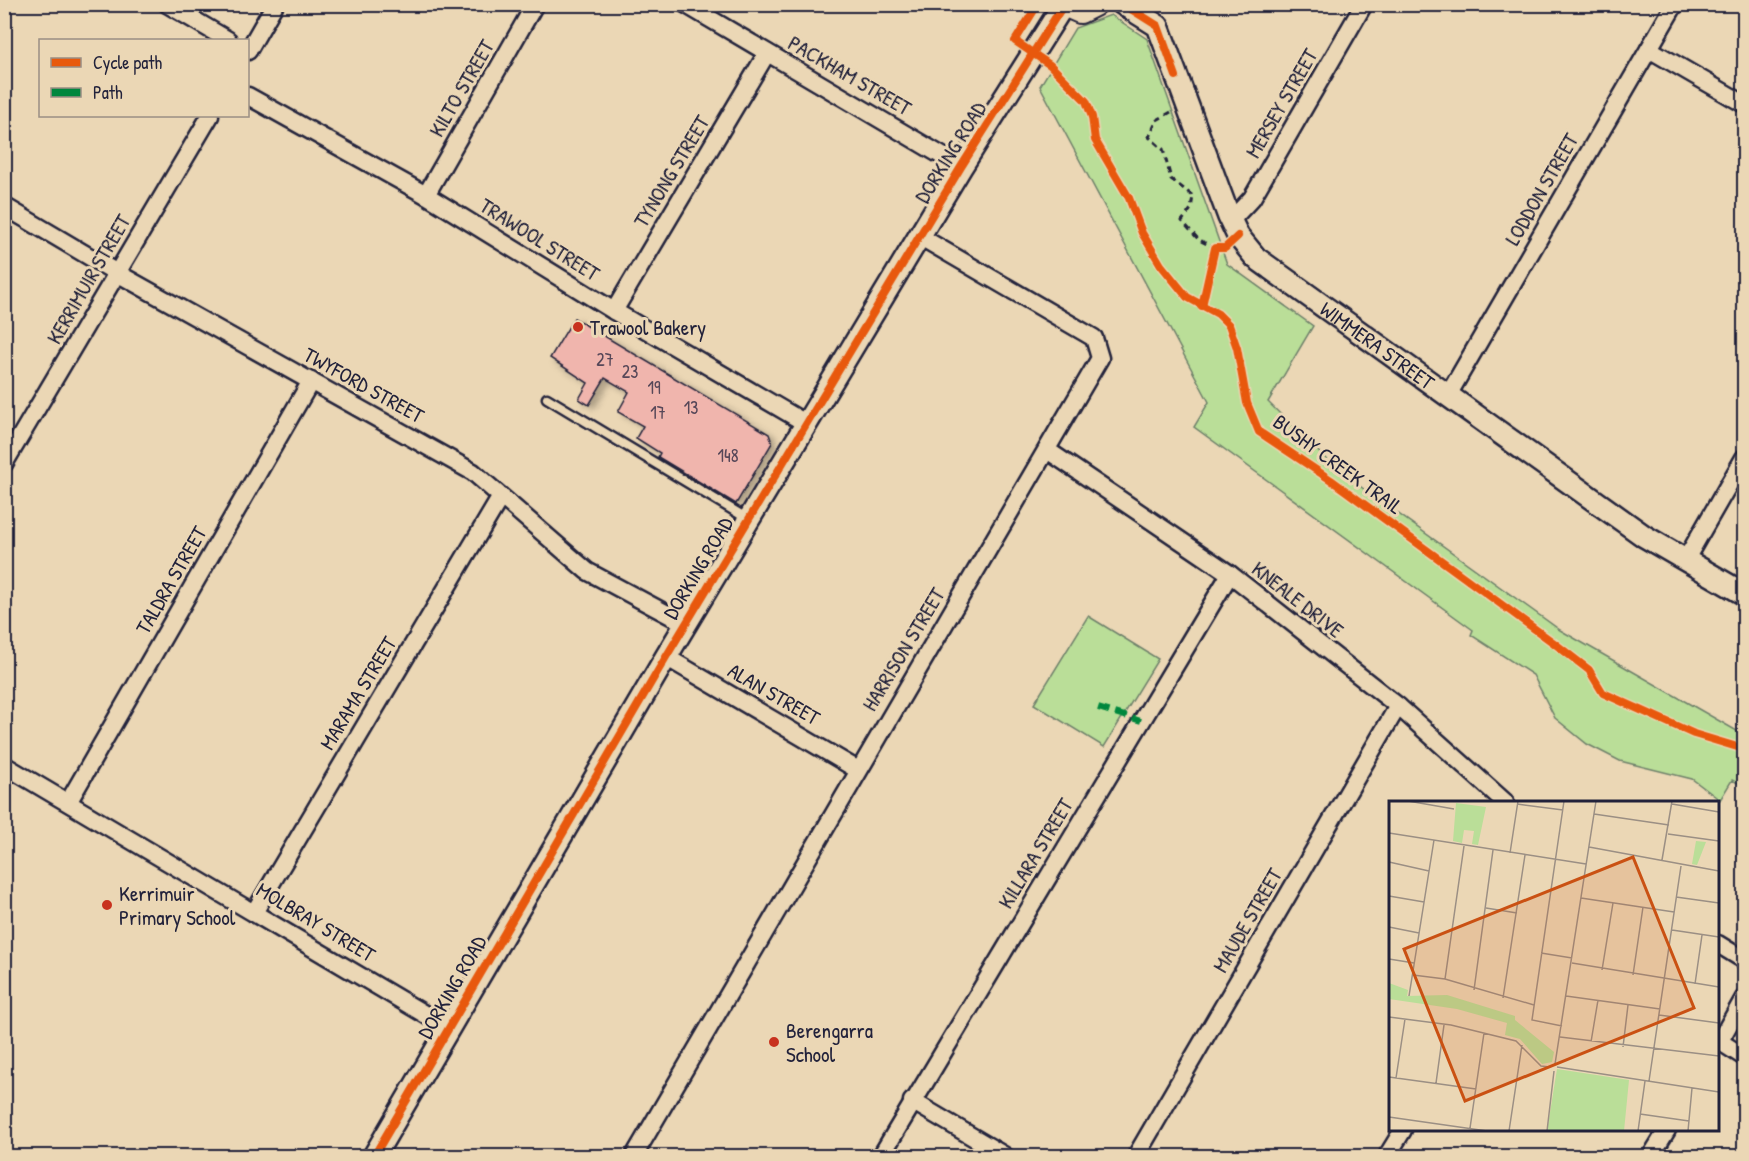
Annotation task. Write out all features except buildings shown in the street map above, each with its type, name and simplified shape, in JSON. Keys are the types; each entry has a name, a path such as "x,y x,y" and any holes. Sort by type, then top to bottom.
{"main road":[{"path":"1064,4 1080,11 1095,4"}],"street":[{"path":"167,4 226,39"},
{"path":"249,49 275,4"},
{"name":"KILTO STREET","path":"426,195 535,4"},
{"name":"PACKHAM STREET","path":"685,4 961,167"},
{"name":"DORKING ROAD","path":"374,1156 666,657 961,167 1064,4"},
{"name":"WIMMERA STREET","path":"1123,4 1158,27 1234,226 1256,258 1644,536 1744,594"},
{"name":"MERSEY STREET","path":"1234,226 1236,215 1252,198 1364,4"},
{"name":"LODDON STREET","path":"1447,397 1675,4"},
{"path":"1649,49 1744,104"},
{"name":"TYNONG STREET","path":"614,312 767,53"},
{"name":"TRAWOOL STREET","path":"249,97 426,195 614,312 807,424"},
{"name":"KERRIMUIR STREET","path":"4,464 209,117"},
{"name":"TWYFORD STREET","path":"4,206 117,273 473,472 500,498 587,571 686,624"},
{"name":"HARRISON STREET","path":"634,1156 1100,358 1094,338 919,236"},
{"name":"TALDRA STREET","path":"69,801 311,381"},
{"name":"KNEALE DRIVE","path":"1047,450 1230,574 1398,706 1504,801"},
{"path":"1686,560 1744,458"},
{"name":"MARAMA STREET","path":"255,911 500,498"},
{"name":"KILLARA STREET","path":"881,1156 1230,574"},
{"name":"ALAN STREET","path":"666,657 858,770"},
{"name":"MAUDE STREET","path":"1136,1156 1398,706"},
{"name":"MOLBRAY STREET","path":"4,765 255,911 448,1028"},
{"path":"1719,945 1744,960"},
{"path":"1719,1041 1744,998"},
{"path":"1719,1044 1744,1057"},
{"path":"912,1101 1005,1156"},
{"path":"1387,1156 1402,1131"},
{"path":"1651,1156 1666,1131"}],"lane":[{"path":"547,398 749,519"}],"path":[{"path":"1187,104 1157,120 1149,137 1163,149 1171,179 1193,196 1191,209 1182,221 1199,240 1215,248 1225,248 1234,226"},
{"path":"1212,260 1215,248"}],"green space":[{"path":"1111,15 1147,39 1227,264 1313,326 1268,402 1336,469 1560,630 1744,735 1744,786 1732,780 1720,800 1692,779 1620,761 1587,744 1555,718 1533,675 1471,635 1473,630 1194,427 1209,402 1040,86 1075,28"},
{"path":"1088,616 1158,659 1104,747 1034,704"}],"marked path":[{"path":"1098,708 1141,721"}],"cycle path":[{"name":"BUSHY CREEK TRAIL","path":"1038,4 1015,41 1050,65 1086,101 1092,117 1095,140 1129,198 1142,233 1161,265 1187,297 1218,314 1229,325 1237,348 1247,403 1259,432 1331,480 1554,643 1589,670 1603,693 1694,734 1744,749"},
{"path":"374,1156 666,657 961,167 1064,4"},
{"path":"1123,4 1158,26 1176,76"},
{"path":"1202,306 1215,248 1225,248 1238,236"}],"place":[{"name":"Trawool Bakery","path":"578,327"},
{"name":"Kerrimuir Primary School","path":"107,905"},
{"name":"Berengarra School","path":"774,1042"}]}
